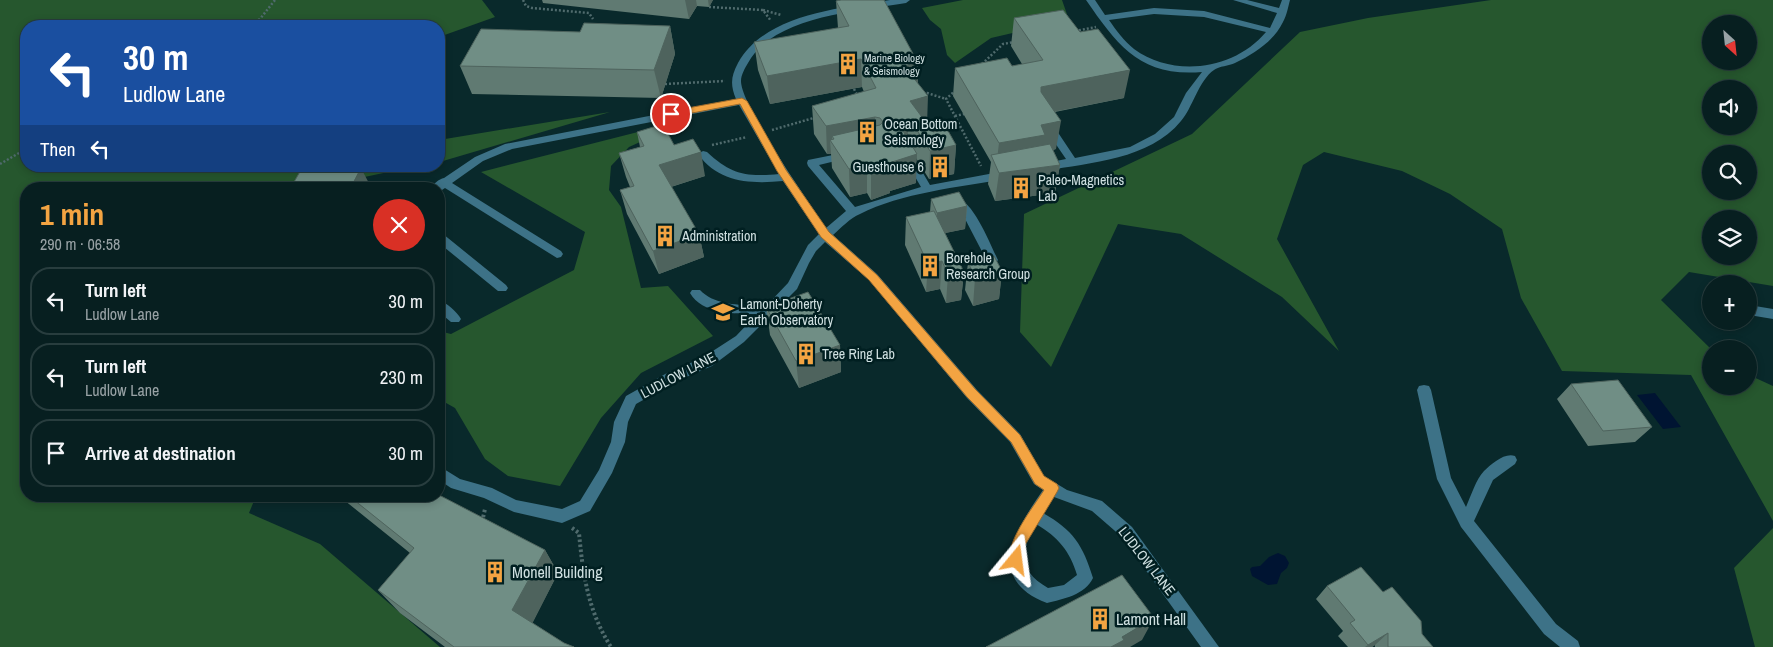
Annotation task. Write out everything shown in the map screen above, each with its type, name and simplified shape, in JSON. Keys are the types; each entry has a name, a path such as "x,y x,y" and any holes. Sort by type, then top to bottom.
{"street":[{"path":"736,80 742,60 757,43 776,30 801,21 906,0"},
{"path":"1090,0 1131,50 1156,63 1188,71 1223,65 1256,48 1278,24 1286,0"},
{"path":"1237,0 1282,12"},
{"path":"1106,21 1154,10 1204,14 1272,31"},
{"path":"1035,169 1133,150 1159,136 1178,119 1191,93 1210,68"},
{"name":"LUDLOW LANE","path":"736,80 742,101 785,177 825,234 873,278 972,394 1015,438 1039,480 1063,495 1097,506 1127,532 1211,647"},
{"path":"444,182 479,159 509,146 742,101"},
{"path":"1043,119 1073,162"},
{"path":"853,212 812,163 858,153"},
{"path":"703,154 724,173 739,178 758,180 785,177"},
{"path":"909,158 931,189 957,201 968,213 992,260"},
{"path":"825,234 842,223 853,212 900,196 1016,173"},
{"path":"445,189 557,254"},
{"name":"LUDLOW LANE","path":"445,476 456,484 486,492 514,506 562,516 585,506 605,473 618,442 620,422 631,400 672,377 707,362 740,339 793,286 812,248 825,234"},
{"path":"445,242 502,288"},
{"path":"696,293 698,297 719,306 742,309 770,309"},
{"path":"445,310 455,319"},
{"path":"1757,310 1773,314"},
{"path":"1424,390 1444,479 1466,522 1550,629 1572,647"},
{"path":"1466,522 1488,476 1510,460"},
{"path":"1034,515 1060,530 1072,542 1080,557 1085,578 1068,591 1047,596 1025,581 1016,560 1018,544 1034,515 1052,488"}],"path":[{"path":"257,20 275,0"},
{"path":"523,0 526,6 532,8 589,13 593,19"},
{"path":"709,7 763,10 776,30"},
{"path":"1068,32 1106,21"},
{"path":"982,64 1003,44 1021,41"},
{"path":"665,84 736,80"},
{"path":"946,99 960,85"},
{"path":"854,89 862,104"},
{"path":"918,95 928,93 946,99 987,178"},
{"path":"955,116 964,114"},
{"path":"760,133 822,116"},
{"path":"0,164 20,153"},
{"path":"482,523 484,505 493,508"},
{"path":"564,527 570,527 579,533 585,593 591,610 612,647"}],"green space":[{"path":"0,0 482,0 495,17 445,35 445,20 20,20 20,172 388,172 340,182 20,182 20,502 254,502 249,513 320,544 440,647 0,647"},
{"path":"963,0 1062,0 1069,20 991,38 955,63 947,55 941,29 930,20 922,8"},
{"path":"1491,0 1773,0 1773,286 1757,283 1757,275 1707,275 1689,272 1661,300 1702,340 1702,395 1691,375 1562,371 1521,298 1502,229 1450,194 1402,171 1324,152 1303,165 1277,239 1339,351 1282,297 1181,234 1118,224 1051,367 1020,332 1024,214 1192,134 1300,32 1368,18"},
{"path":"610,112 445,160 445,139"},
{"path":"693,118 629,147 611,166 609,190 621,207 641,288 668,286 713,336 641,373 601,418 560,486 508,476 485,459 455,408 445,402 445,332 451,334 574,270 585,232 481,172"},
{"path":"1757,379 1773,386 1773,521 1702,395 1757,395"},
{"path":"1773,528 1773,647 1755,647 1734,568"}],"water":[{"path":"1655,393 1681,427 1663,429 1637,395"},
{"path":"1278,553 1285,556 1289,563 1287,568 1281,573 1277,584 1268,585 1252,576 1250,569 1252,567 1260,566 1269,557"}],"building":[{"path":"884,0 918,63 904,66 928,96 910,101 933,132 947,129 956,145 930,151 915,127 908,124 903,131 917,154 871,171 867,165 849,169 830,140 834,139 832,136 880,125 883,122 880,118 875,117 826,126 812,106 876,88 861,59 767,76 754,42 849,26 836,1"},
{"path":"1063,10 1080,32 1098,29 1130,70 1041,87 1041,92 1061,121 1041,125 1045,135 999,143 955,68 1007,58 1012,66 1043,60 1014,18"},
{"path":"584,23 670,26 654,70 460,66 481,29 580,32"},
{"path":"663,124 674,145 693,139 701,152 659,165 699,234 653,251 620,190 634,186 619,153 644,146 637,132"},
{"path":"1050,144 1060,165 999,173 991,155"},
{"path":"300,172 359,172 354,182 294,182"},
{"path":"959,192 967,206 937,213 931,199"},
{"path":"934,211 964,272 948,275 942,261 928,264 906,217"},
{"path":"994,256 1002,271 975,278 968,262"},
{"path":"808,292 840,345 796,361 766,307"},
{"path":"1618,380 1652,427 1603,431 1571,384"},
{"name":"Monell Building","path":"445,498 545,550 512,610 564,643 574,647 454,647 378,590 414,548 356,502 445,502"},
{"path":"1361,567 1383,592 1392,587 1421,621 1422,634 1433,647 1388,647 1388,633 1368,645 1350,623 1355,620 1327,586"},
{"path":"1122,575 1154,618 1122,637 1124,640 1111,647 986,647"}],"place":[{"name":"Marine Biology & Seismology","path":"848,64"},
{"name":"Ocean Bottom Seismology","path":"867,132"},
{"name":"Guesthouse 6","path":"940,167"},
{"name":"Paleo-Magnetics Lab","path":"1021,188"},
{"name":"Administration","path":"665,236"},
{"name":"Borehole Research Group","path":"930,266"},
{"name":"Lamont-Doherty Earth Observatory","path":"723,312"},
{"name":"Tree Ring Lab","path":"806,354"},
{"name":"Monell Building","path":"495,572"},
{"name":"Lamont Hall","path":"1100,619"}],"route":[{"path":"671,114 742,101 782,171 825,234 873,278 972,394 1015,438 1039,480 1052,488 1018,544 1016,560"}]}
